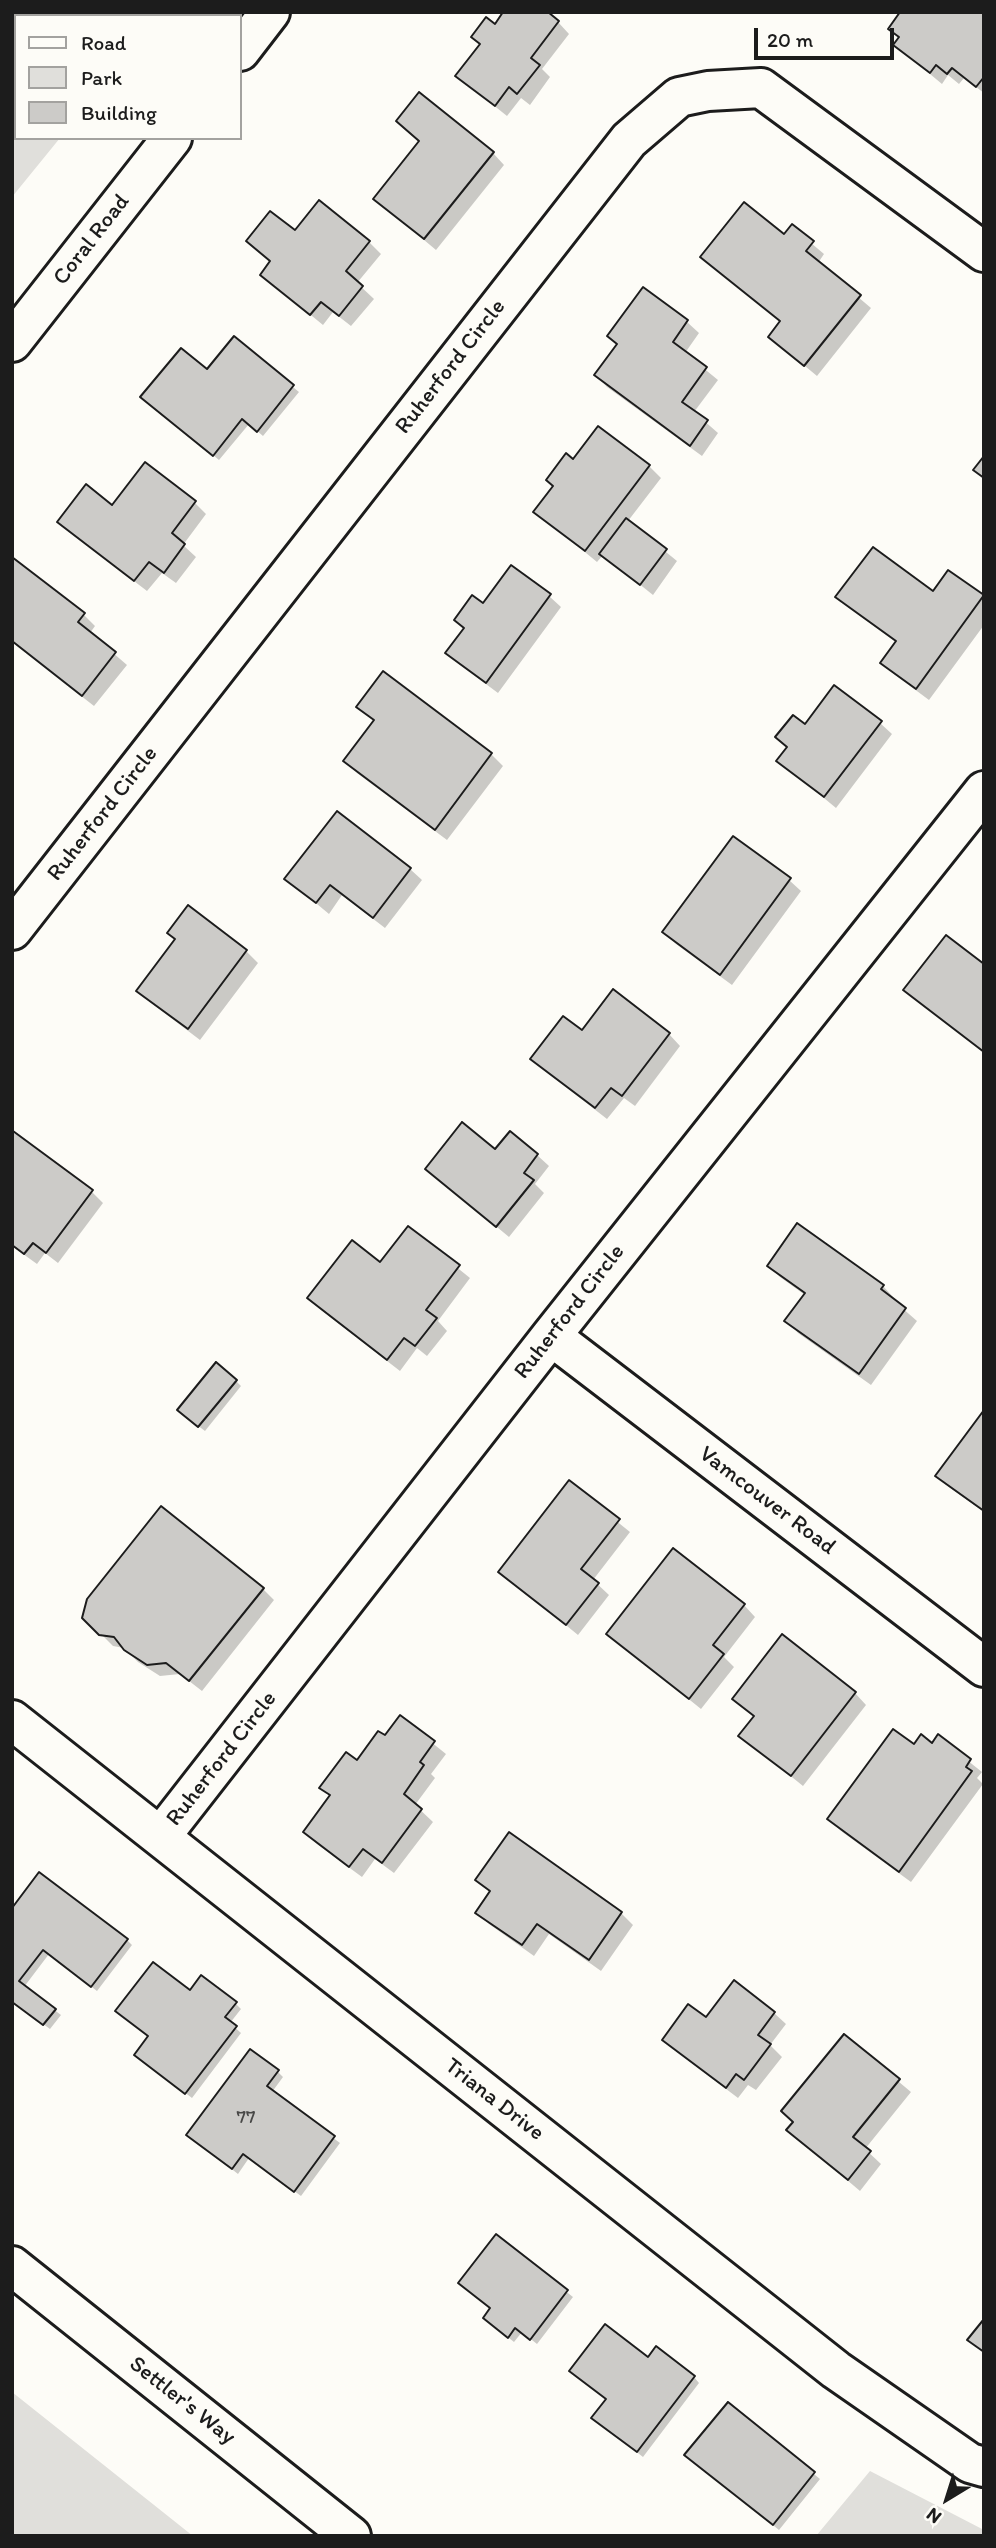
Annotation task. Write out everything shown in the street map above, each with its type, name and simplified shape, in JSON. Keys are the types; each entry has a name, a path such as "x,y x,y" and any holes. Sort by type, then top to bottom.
{"street":[{"path":"242,48 270,12"},
{"name":"Ruherford Circle","path":"12,930 629,140 679,97 708,91 761,88 984,252"},
{"name":"Coral Road","path":"12,342 170,140"},
{"name":"Ruherford Circle","path":"161,1836 551,1336 978,809"},
{"name":"Vamcouver Road","path":"551,1336 984,1667"},
{"name":"Triana Drive","path":"12,1720 826,2362 970,2463 984,2467"},
{"name":"Settler's Way","path":"12,2266 351,2536"}],"green space":[{"path":"12,12 162,12 14,14 14,140 58,140 12,197"},
{"path":"12,2392 193,2536 12,2536"},
{"path":"870,2471 984,2530 984,2536 816,2536"}],"building":[{"path":"503,12 548,12 559,21 531,58 540,65 517,94 509,87 495,106 455,76 480,44 471,37 486,17 495,24"},
{"path":"900,12 984,12 984,77 976,87 952,68 947,74 936,65 930,73 893,45 899,37 888,29"},
{"path":"419,92 494,152 424,239 373,199 419,141 396,121"},
{"path":"319,200 370,241 346,271 363,286 339,316 321,302 310,315 260,275 270,261 246,241 270,211 295,230"},
{"path":"744,202 784,234 792,224 814,241 806,251 861,295 804,366 768,337 780,321 700,257"},
{"path":"643,287 688,320 673,342 707,367 682,402 708,420 690,446 594,375 617,344 607,336"},
{"path":"234,336 294,385 257,432 242,419 213,456 140,397 181,348 207,369"},
{"path":"598,426 650,465 585,551 533,512 553,486 546,480 566,453 573,459"},
{"path":"984,456 984,478 973,470"},
{"path":"145,462 196,501 172,533 185,544 164,573 149,562 134,581 57,522 86,484 112,505"},
{"path":"626,518 667,549 640,585 599,554"},
{"path":"873,547 933,591 948,570 984,595 916,689 880,663 896,641 835,597"},
{"path":"12,557 85,613 78,622 116,652 82,696 12,641"},
{"path":"511,565 551,594 486,683 445,653 464,628 454,620 472,595 483,603"},
{"path":"383,671 492,753 435,830 343,761 374,720 356,707"},
{"path":"834,685 882,721 824,797 776,761 787,747 775,737 793,715 805,724"},
{"path":"337,811 411,868 373,918 330,885 316,903 284,879"},
{"path":"733,836 791,878 720,975 662,932"},
{"path":"188,905 247,950 188,1029 136,991 175,939 167,933"},
{"path":"946,935 984,964 984,1052 903,990"},
{"path":"613,989 670,1033 622,1096 611,1088 595,1108 530,1059 563,1016 582,1030"},
{"path":"462,1122 495,1149 510,1131 538,1154 524,1173 534,1180 496,1227 425,1169"},
{"path":"13,1131 93,1190 46,1253 33,1243 24,1254 12,1245"},
{"path":"797,1223 884,1285 881,1289 906,1308 859,1374 784,1321 805,1293 767,1266"},
{"path":"408,1226 460,1265 426,1310 437,1318 415,1346 404,1338 387,1360 307,1298 352,1240 380,1262"},
{"path":"216,1362 237,1380 198,1427 177,1410"},
{"path":"984,1410 984,1511 935,1476"},
{"path":"569,1480 620,1519 581,1569 599,1583 566,1625 498,1572"},
{"path":"161,1506 264,1588 189,1681 166,1663 147,1665 124,1650 114,1637 99,1635 82,1618 87,1599"},
{"path":"673,1548 745,1604 713,1645 724,1654 689,1699 606,1634"},
{"path":"782,1634 856,1692 791,1776 738,1736 754,1716 732,1699"},
{"path":"400,1715 435,1741 420,1762 424,1765 404,1794 422,1809 382,1863 363,1849 349,1867 303,1832 330,1795 319,1788 346,1752 357,1760 378,1731 385,1735"},
{"path":"893,1729 914,1744 921,1734 932,1743 938,1734 971,1759 966,1767 972,1771 899,1872 827,1819"},
{"path":"509,1832 622,1912 589,1960 537,1924 522,1945 475,1913 490,1891 475,1880"},
{"path":"39,1872 128,1939 91,1987 43,1950 19,1981 56,2009 43,2025 12,2002 12,1908"},
{"path":"153,1962 190,1990 201,1975 237,2002 225,2017 237,2026 185,2094 134,2055 148,2036 115,2011"},
{"path":"734,1980 775,2012 758,2035 771,2044 744,2080 736,2074 726,2088 662,2040 688,2004 706,2017"},
{"path":"844,2034 900,2079 853,2137 871,2151 848,2180 786,2130 793,2122 781,2111"},
{"path":"250,2049 279,2070 267,2086 335,2136 294,2192 243,2154 232,2169 186,2135"},
{"path":"496,2234 568,2290 530,2340 515,2328 508,2338 483,2318 490,2308 458,2283"},
{"path":"984,2319 984,2352 967,2340"},
{"path":"605,2324 648,2357 656,2346 695,2376 637,2452 591,2418 606,2399 569,2371"},
{"path":"728,2402 815,2472 773,2525 684,2455"}]}
